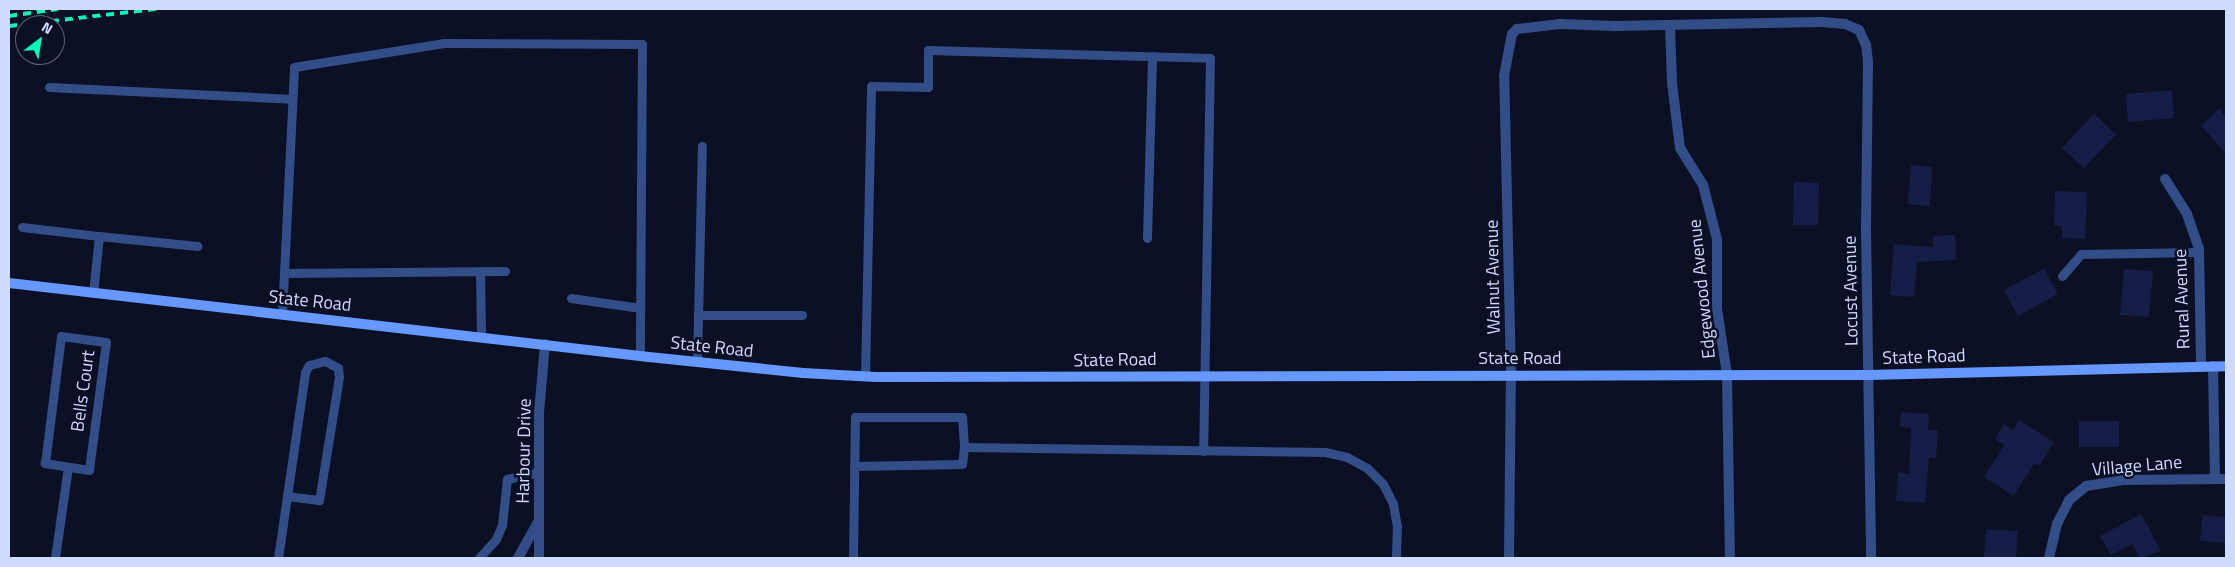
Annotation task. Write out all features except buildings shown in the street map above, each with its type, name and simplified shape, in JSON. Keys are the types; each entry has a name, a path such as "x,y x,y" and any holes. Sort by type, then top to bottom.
{"main road":[{"name":"State Road","path":"9,283 640,356 865,376 1868,375 2200,365 2226,366"}],"street":[{"name":"Locust Avenue","path":"1670,25 1822,22 1854,27 1863,35 1868,62 1868,375 1871,558"},
{"name":"Walnut Avenue","path":"1509,558 1511,375 1504,76 1512,34 1517,29 1560,24 1670,25"},
{"name":"Edgewood Avenue","path":"1670,25 1672,84 1679,141 1684,158 1703,185 1717,239 1717,309 1727,374 1730,558"},
{"name":"Rural Avenue","path":"2165,179 2187,214 2199,252 2200,365"},
{"name":"Harbour Drive","path":"539,558 539,413 545,344"},
{"path":"2213,366 2215,478"},
{"name":"Village Lane","path":"2049,558 2057,524 2080,489 2122,480 2226,479"},
{"path":"518,558 540,519"}],"lane":[{"path":"282,314 294,67 444,43 642,44 640,356"},
{"path":"865,376 871,86 928,87 928,50 1210,58 1203,451"},
{"path":"1147,238 1152,56"},
{"path":"49,87 292,99"},
{"path":"697,362 702,146"},
{"path":"22,228 197,246"},
{"path":"93,293 99,236"},
{"path":"2062,276 2080,254 2199,252"},
{"path":"480,271 481,337"},
{"path":"284,273 505,271"},
{"path":"571,298 640,308"},
{"path":"698,315 802,314"},
{"name":"Bells Court","path":"61,336 106,342 89,470 68,467 45,463 61,336"},
{"path":"278,558 287,496 305,372 309,365 325,361 338,368 339,377 319,500 287,496"},
{"path":"853,558 854,466 855,417 962,416 964,446 962,464 854,466"},
{"path":"964,446 1325,452 1347,457 1367,468 1383,484 1393,504 1396,558"},
{"path":"55,558 68,467"},
{"path":"479,558 496,539 502,525 507,479 539,472"}],"railway":[{"path":"9,16 58,9"},
{"path":"9,26 157,9"}]}
